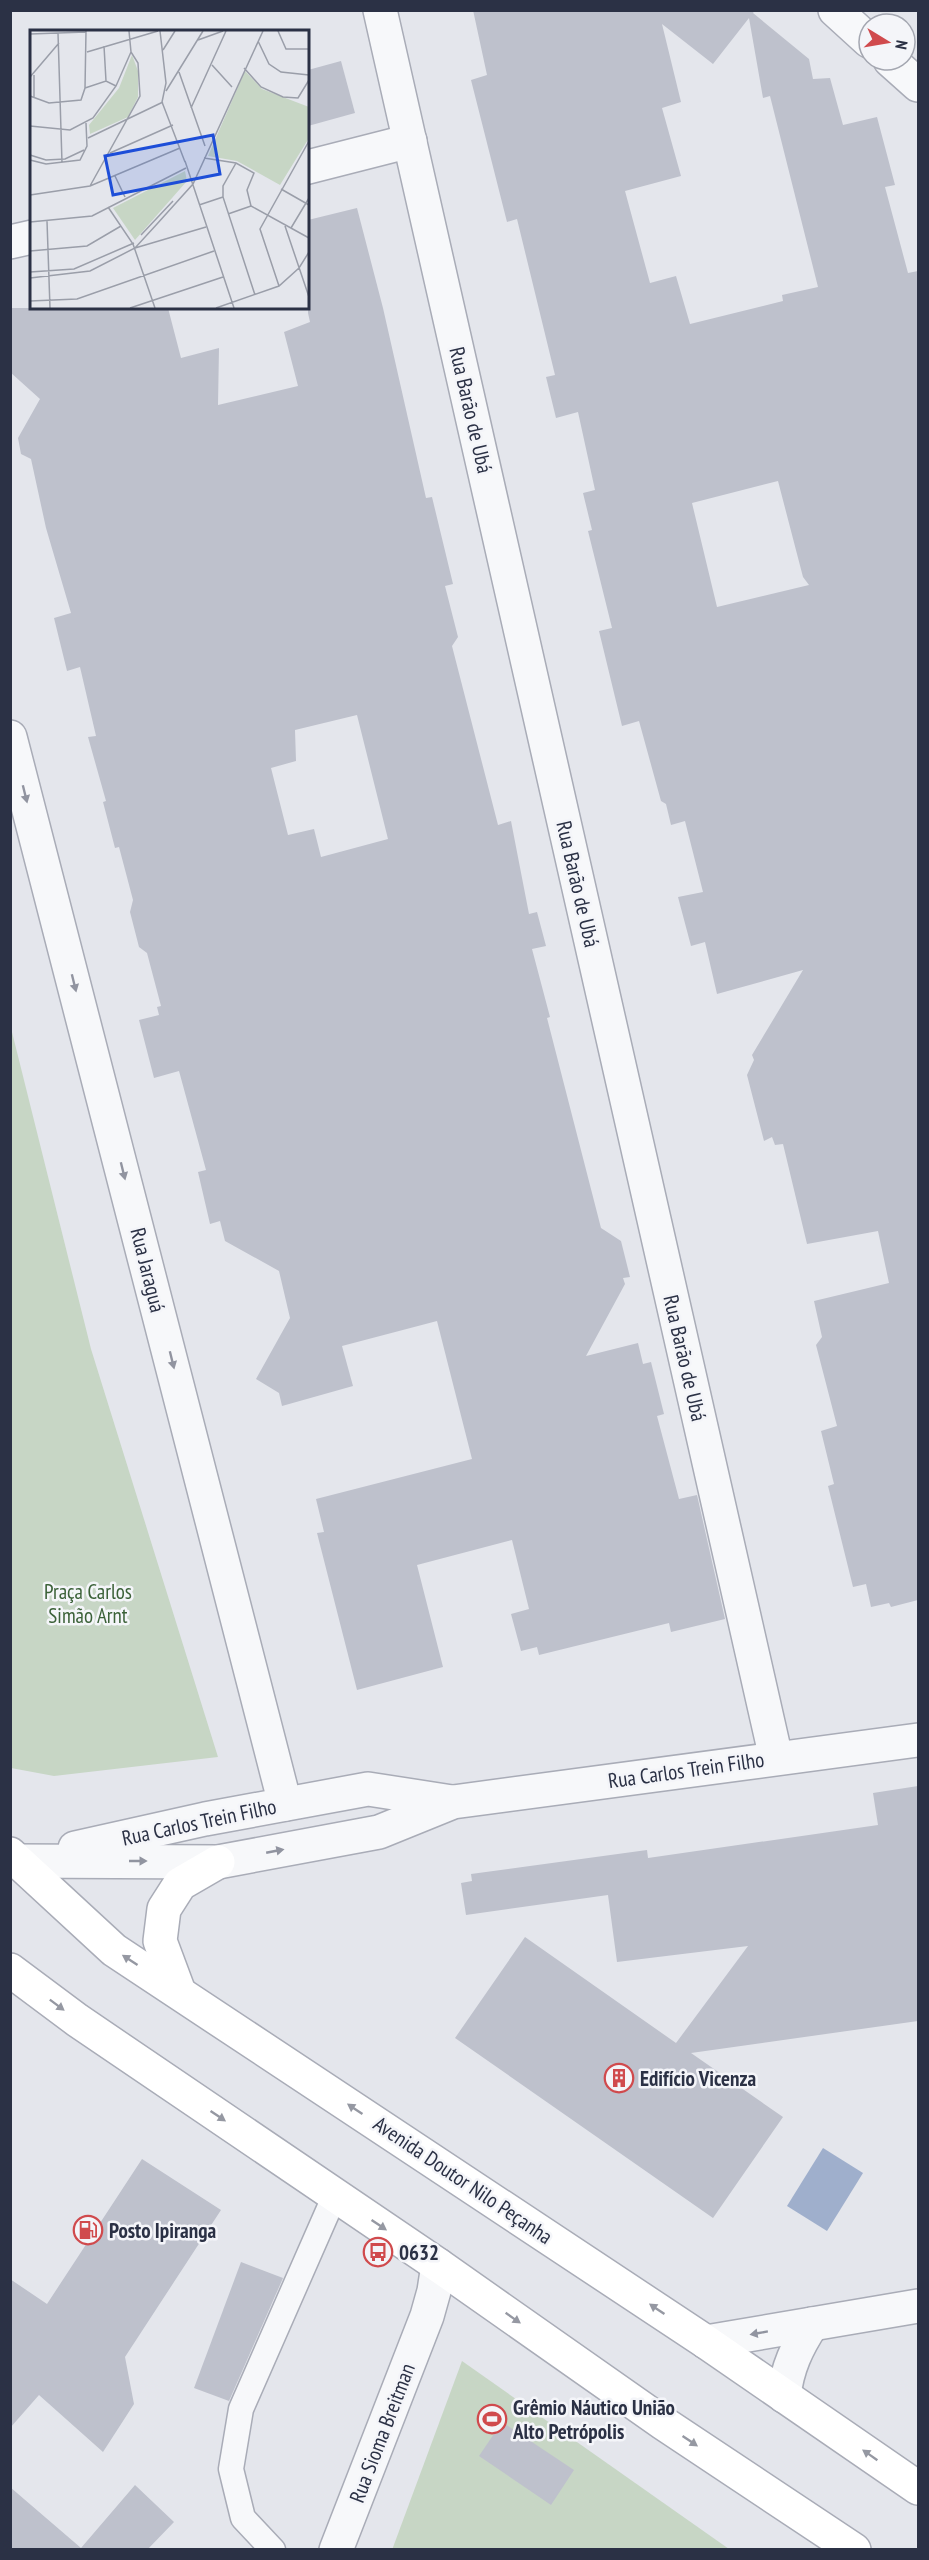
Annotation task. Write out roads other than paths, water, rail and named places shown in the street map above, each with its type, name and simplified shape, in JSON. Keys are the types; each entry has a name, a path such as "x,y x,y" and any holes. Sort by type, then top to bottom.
{"main road":[{"name":"Avenida Doutor Nilo Peçanha","path":"12,1859 114,1950 706,2342 918,2488"},
{"path":"179,1992 160,1941 164,1909 180,1884 218,1862"},
{"path":"10,1970 76,2020 335,2194 663,2423 854,2550"}],"street":[{"name":"Rua Barão de Ubá","path":"380,10 776,1758"},
{"path":"835,10 857,30"},
{"path":"903,72 918,85"},
{"path":"309,167 410,141"},
{"path":"10,242 30,237"},
{"name":"Rua Jaraguá","path":"10,737 285,1804"},
{"name":"Rua Carlos Trein Filho","path":"12,1859 218,1862 379,1832 453,1803 918,1740"},
{"name":"Rua Carlos Trein Filho","path":"12,1859 368,1789 453,1803"},
{"name":"Rua Sioma Breitman","path":"336,2550 427,2316 438,2265"},
{"name":"Rua Sioma Breitman","path":"427,2316 445,2298 465,2284"},
{"path":"706,2342 918,2306"},
{"path":"784,2396 786,2375 798,2347 812,2324"}],"lane":[{"path":"273,2550 243,2518 231,2469 242,2409 335,2194"}],"water":[{"path":"823,2148 863,2173 827,2231 787,2206"}],"place":[{"name":"Edifício Vicenza","path":"619,2078"},
{"name":"Posto Ipiranga","path":"88,2230"},
{"name":"0632","path":"378,2252"},
{"name":"Grêmio Náutico União Alto Petrópolis","path":"492,2419"}],"park label":[{"name":"Praça Carlos Simão Arnt","path":"88,1603"}]}
